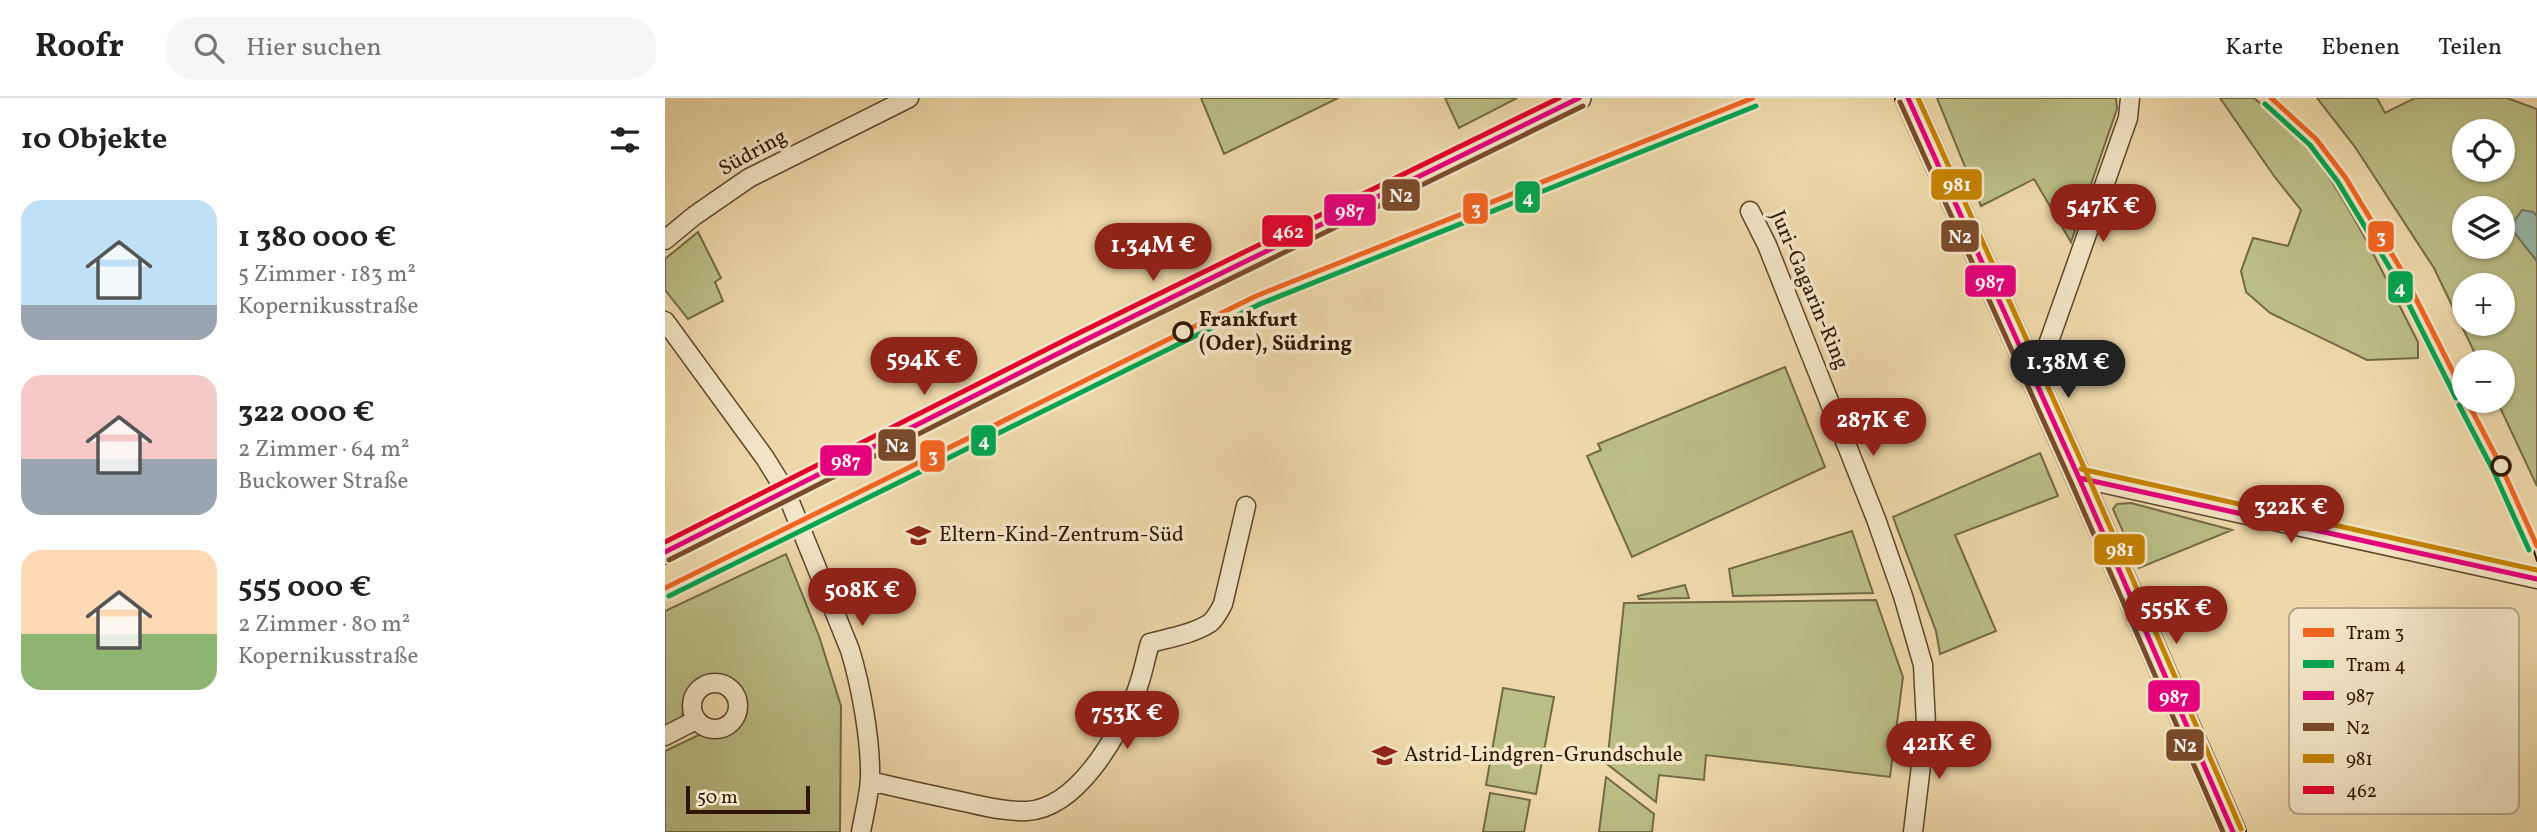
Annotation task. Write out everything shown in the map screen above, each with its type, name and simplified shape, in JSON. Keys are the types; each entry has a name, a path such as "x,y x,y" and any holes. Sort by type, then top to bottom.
{"main road":[{"path":"1907,98 2079,478 2232,832"}],"street":[{"name":"Südring","path":"665,240 749,178 909,98"},
{"path":"665,552 1081,342 1579,98"},
{"path":"2035,381 2127,118 2130,98"},
{"name":"Juri-Gagarin-Ring","path":"1750,211 1767,245 1867,496 1903,596 1923,665 1926,724 1913,832"},
{"path":"665,321 765,458 786,492 807,539 855,666 869,752 870,781 861,832"},
{"path":"2079,478 2537,579"},
{"path":"870,781 992,808 1027,811 1049,807 1071,792 1089,772 1119,727 1136,692 1150,643 1180,635 1210,622 1217,616 1223,604 1245,506"},
{"path":"665,736 696,720"}],"green space":[{"path":"1201,98 1338,98 1224,154"},
{"path":"1445,98 1517,98 1459,128"},
{"path":"1937,98 2116,98 2117,109 2071,242 2034,179 1981,206"},
{"path":"2220,98 2254,98 2315,157 2349,209 2418,342 2418,358 2367,360 2270,313 2246,292 2241,271 2253,238 2288,246 2301,210"},
{"path":"2317,98 2377,98 2385,113 2415,98 2507,98 2537,109 2537,216 2533,212 2515,231 2515,196 2452,196 2452,259 2515,259 2515,233 2537,261 2537,486 2503,413 2515,413 2515,350 2473,350 2467,336 2515,336 2515,273 2452,273 2452,306 2434,268 2355,147"},
{"path":"698,232 721,278 715,282 723,301 688,319 665,290 665,259"},
{"path":"1785,367 1825,467 1632,557 1587,456 1601,450 1598,444"},
{"path":"2040,453 2058,496 1955,535 1996,631 1940,654 1936,631 1893,517"},
{"path":"2131,503 2232,530 2139,568 2113,509 2117,504"},
{"path":"1852,531 1873,593 1733,596 1729,569"},
{"path":"786,554 819,636 841,706 840,832 665,832 665,751 701,734 721,733 737,725 743,704 740,691 728,682 712,678 693,688 685,702 682,717 665,726 665,611"},
{"path":"1685,585 1689,598 1639,599 1638,596"},
{"path":"1876,600 1903,677 1890,777 1706,755 1704,780 1659,775 1656,802 1607,764 1624,603"},
{"path":"1503,688 1554,697 1536,794 1486,785"},
{"path":"1606,777 1654,814 1652,832 1599,832"},
{"path":"1490,793 1530,800 1524,832 1483,832"}],"shaded area":[{"path":"2522,210 2533,212 2537,216 2537,261 2515,233 2515,220"}],"tram line":[{"name":"3","path":"665,588 1256,296 1753,98"},
{"name":"3","path":"2271,98 2316,139 2345,177 2402,271 2452,370"},
{"name":"4","path":"2265,104 2310,145 2338,182 2394,275 2452,390"},
{"name":"4","path":"669,596 1260,304 1756,106"},
{"name":"4","path":"2463,413 2493,470 2529,550"},
{"name":"3","path":"2473,413 2501,466 2537,546"},
{"path":"2524,518 2537,561"}],"transit line":[{"name":"462","path":"665,542 1077,334 1559,98"},
{"name":"987","path":"665,552 1081,342 1579,98"},
{"name":"987","path":"1908,98 2079,478 2233,832"},
{"name":"981","path":"1918,98 2087,474 2241,829"},
{"name":"N2","path":"1900,102 2071,482 2223,832"},
{"name":"N2","path":"669,560 1085,350 1583,106"},
{"name":"981","path":"2081,469 2537,570"},
{"name":"987","path":"2079,478 2537,579"}],"place":[{"name":"Frankfurt (Oder), Südring","path":"1183,332"},
{"name":"Eltern-Kind-Zentrum-Süd","path":"919,535"},
{"name":"Astrid-Lindgren-Grundschule","path":"1384,755"}]}
